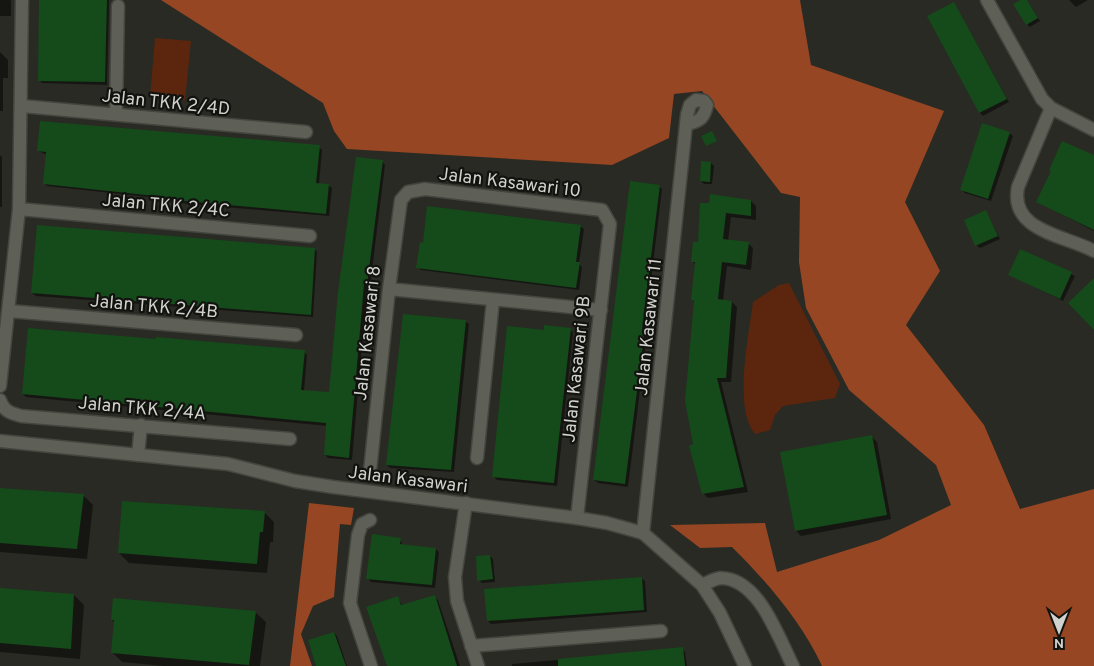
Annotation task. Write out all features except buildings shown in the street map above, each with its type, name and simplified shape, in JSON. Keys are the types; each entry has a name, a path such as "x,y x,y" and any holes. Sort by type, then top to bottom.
{"street":[{"path":"0,386 19,209 22,106 22,0"},
{"path":"987,0 1035,90 1051,108 1094,130"},
{"path":"116,114 118,6"},
{"name":"Jalan TKK 2/4D","path":"22,106 306,132"},
{"path":"1051,108 1018,187 1016,198 1018,206 1028,222 1094,251"},
{"name":"Jalan Kasawari 11","path":"643,533 688,124"},
{"name":"Jalan Kasawari 10","path":"401,200 408,192 425,189 602,210 610,224"},
{"name":"Jalan Kasawari 8","path":"370,471 389,289 401,200"},
{"name":"Jalan TKK 2/4C","path":"19,209 310,236"},
{"name":"Jalan Kasawari 9B","path":"577,518 610,224"},
{"path":"389,289 601,310"},
{"path":"478,458 492,300"},
{"name":"Jalan TKK 2/4B","path":"9,311 296,335"},
{"name":"Jalan TKK 2/4A","path":"0,400 2,407 10,413 21,416 290,439"},
{"path":"138,455 141,425"},
{"name":"Jalan Kasawari","path":"0,441 228,464 295,481 577,518 607,523 643,533 702,585 720,613 745,666"},
{"path":"466,503 455,577 457,601 478,666"},
{"path":"370,520 362,524 358,535 350,603 371,666"},
{"path":"702,585 718,578 736,580 746,586 764,608 793,666"},
{"path":"471,646 661,631"}],"shaded area":[{"path":"161,0 800,0 811,65 944,111 905,202 940,271 906,325 984,425 1020,509 1094,489 1094,666 822,666 814,649 794,618 758,574 732,547 700,548 670,525 765,523 777,572 879,540 951,505 936,465 849,390 806,308 799,262 800,197 781,193 702,91 674,94 669,138 612,165 347,149 334,131 323,103"},
{"path":"155,38 191,41 185,100 150,97"},
{"path":"789,283 840,384 835,398 783,406 775,415 770,430 755,434 748,422 744,390 746,351 753,302 779,285"},
{"path":"309,503 354,508 351,525 340,524 334,597 313,606 301,634 312,666 290,666"}]}
